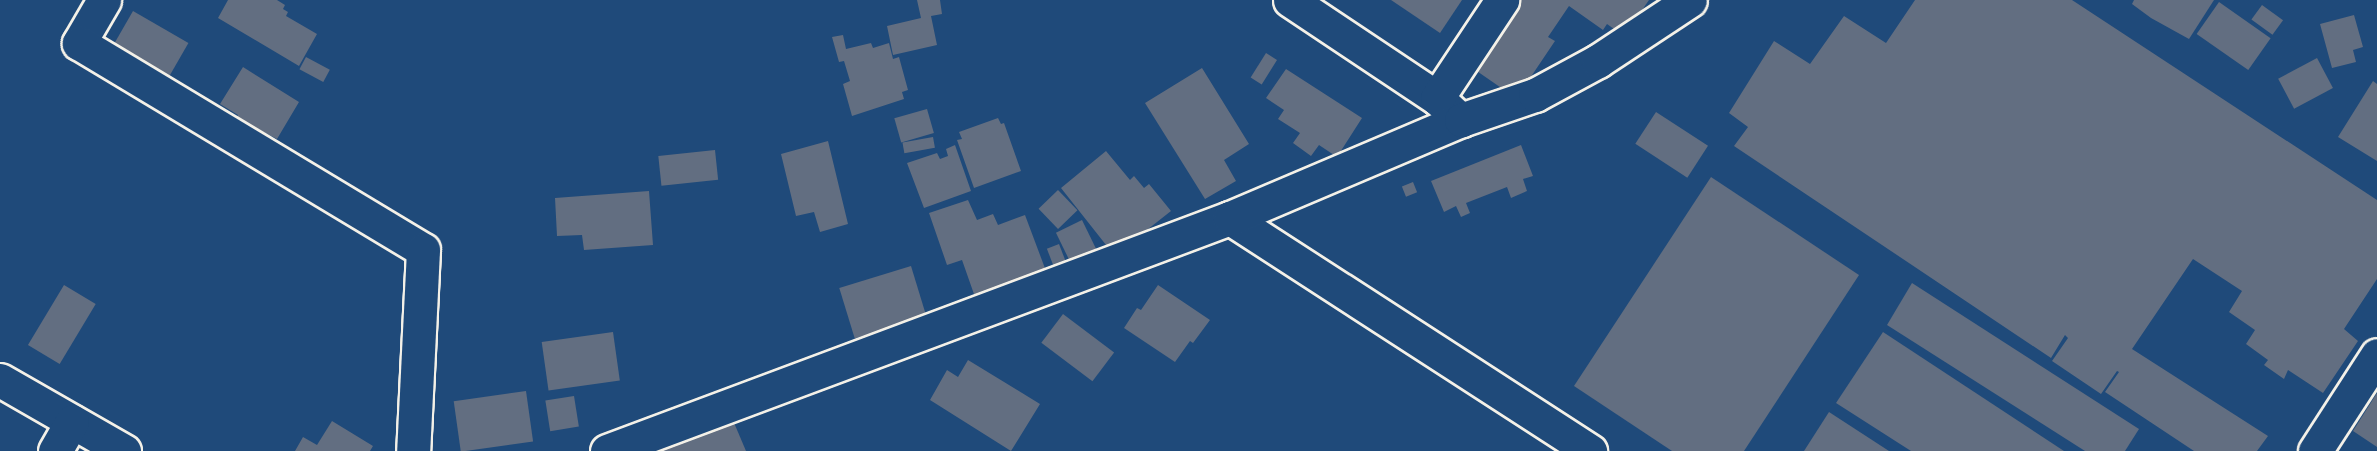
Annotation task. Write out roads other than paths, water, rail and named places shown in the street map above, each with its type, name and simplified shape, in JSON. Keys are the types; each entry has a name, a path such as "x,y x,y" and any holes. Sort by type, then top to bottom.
{"street":[{"path":"104,0 79,43 423,250 413,451"},
{"path":"1290,0 1437,98 1461,120"},
{"path":"1437,98 1502,0"},
{"path":"607,451 1230,218 1461,120 1535,95 1598,61 1690,0"},
{"path":"1230,218 1590,451"},
{"path":"2315,451 2377,355"},
{"path":"0,380 124,451"},
{"path":"55,451 72,421"}]}
